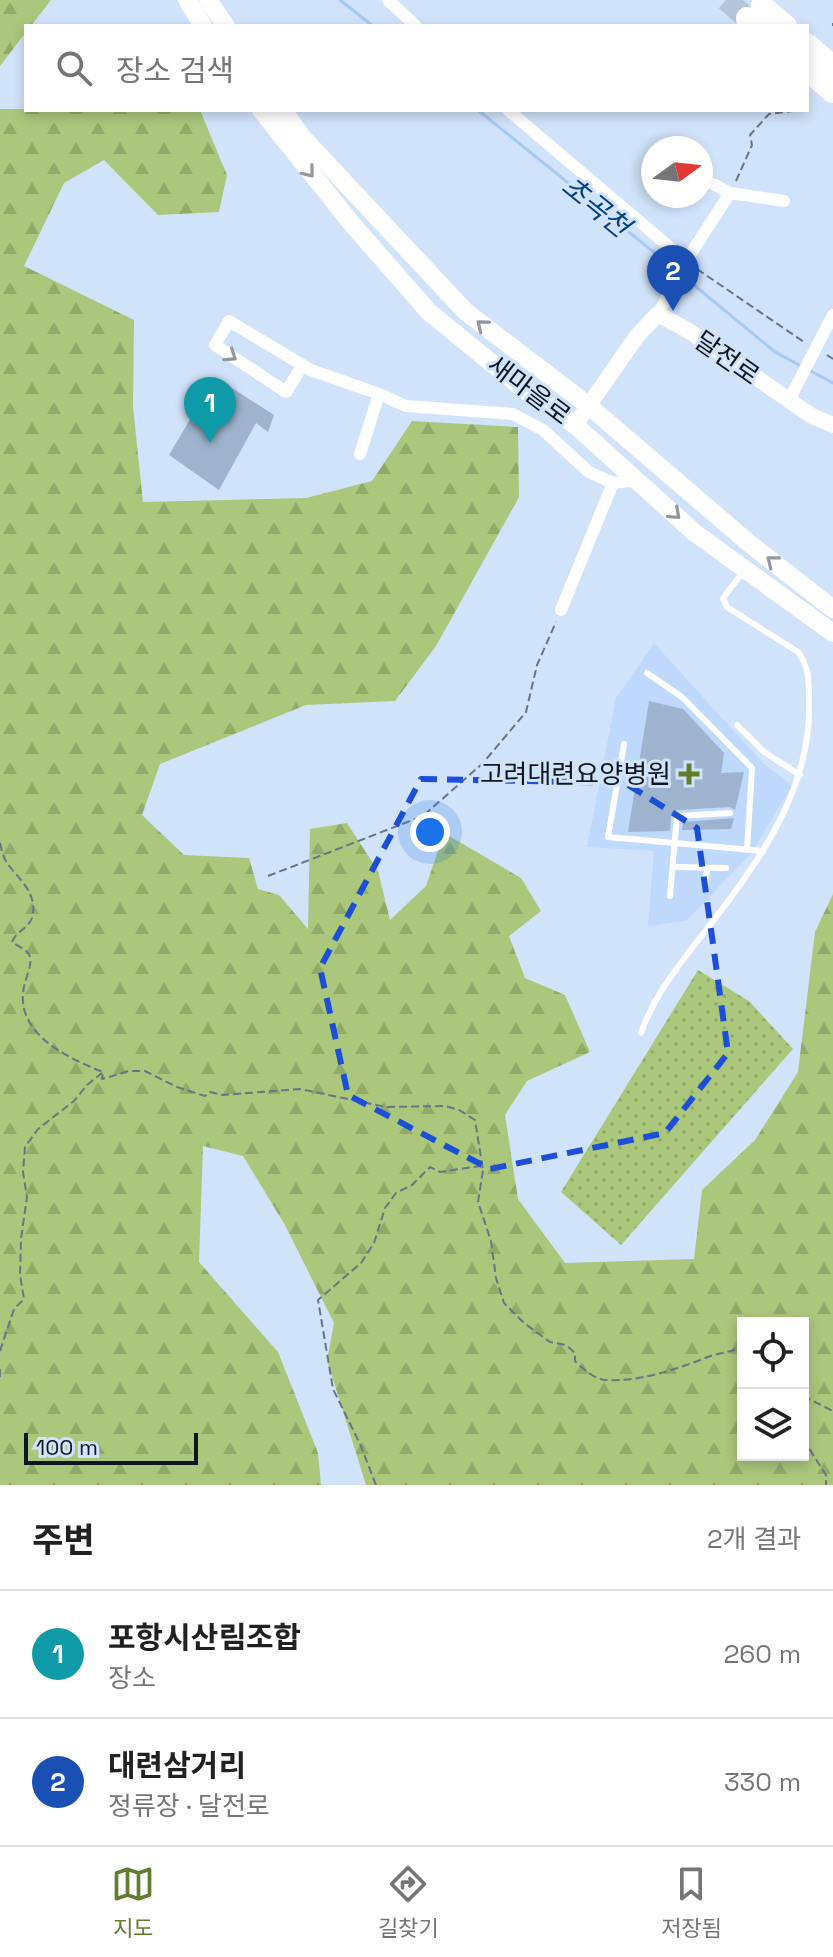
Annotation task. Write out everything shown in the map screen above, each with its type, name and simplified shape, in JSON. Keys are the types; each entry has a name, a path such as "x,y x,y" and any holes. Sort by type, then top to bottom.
{"highway":[{"path":"755,17 779,24"},
{"path":"809,46 833,67"},
{"path":"809,72 833,92"}],"main road":[{"path":"187,0 202,24"},
{"path":"208,0 225,24"},
{"name":"새마을로","path":"263,112 352,224 429,312 527,392 575,425 695,533 833,633"},
{"name":"새마을로","path":"284,112 302,137 466,312 589,406 750,544 833,609"}],"street":[{"path":"388,0 414,24"},
{"path":"510,112 685,264"},
{"path":"713,184 730,193 784,201"},
{"path":"575,425 637,336 658,314 730,193"},
{"name":"달전로","path":"658,314 790,397 812,416 833,425"},
{"path":"790,397 833,315"},
{"path":"302,366 286,392 215,345 229,321 302,366 406,406 513,414 543,430 589,472 613,483 637,480"},
{"path":"360,454 379,394"},
{"path":"561,610 613,483"}],"lane":[{"path":"641,1033 649,1010 673,972 772,839 800,775 809,724 809,679 804,660 798,652 727,607 723,598 745,570"},
{"path":"647,673 682,697 752,768 747,850"},
{"path":"737,725 764,752 800,775"},
{"path":"624,744 608,837 763,851"},
{"path":"670,896 677,816 730,813"},
{"path":"674,867 726,868"},
{"path":"705,887 707,868"}],"path":[{"path":"730,193 749,154 752,145 750,135 769,114 784,112"},
{"path":"685,264 813,354 833,359"},
{"path":"268,876 423,816 483,763 526,712 537,665 561,610"},
{"path":"0,843 8,864 28,887 32,904 32,919 14,936 12,942 28,953 30,961 23,993 30,1021 36,1033 50,1047 103,1072"},
{"path":"103,1072 102,1079 129,1071 145,1071 177,1087 205,1096 210,1092 223,1095 300,1089 386,1107 453,1108 475,1120 483,1170 478,1202 491,1241 496,1278 504,1303 524,1323 550,1342 566,1345 575,1353 575,1361 582,1369 607,1380 652,1375 737,1350"},
{"path":"0,1351 14,1309 24,1299 20,1275 27,1197 23,1172 25,1147 38,1129 74,1101 103,1072"},
{"path":"376,1485 333,1389 318,1300 361,1263 374,1243 385,1208 396,1193 412,1185 430,1167 440,1172 480,1166 483,1170"},
{"path":"0,1369 0,1379"},
{"path":"809,1399 833,1411"},
{"path":"809,1448 826,1475 826,1485"}],"highlighted area":[{"path":"421,779 625,783 697,828 728,1053 665,1133 490,1169 348,1095 320,968"}],"shaded area":[{"name":"고려대련요양병원","path":"654,643 762,762 792,786 750,855 686,921 648,926 654,851 587,847 616,698"}],"green space":[{"path":"0,0 51,0 33,24 24,24 24,35 0,66"},
{"path":"0,109 24,109 24,112 201,112 227,175 219,212 158,215 104,160 64,183 24,266 134,320 133,407 143,502 306,498 372,481 412,421 518,427 519,497 436,646 395,701 306,705 160,764 142,815 184,855 249,858 258,889 279,895 308,929 310,829 347,823 378,871 390,920 426,886 444,833 521,878 541,911 509,936 525,978 565,995 590,1052 527,1081 505,1115 518,1199 565,1263 694,1259 702,1190 755,1140 798,1072 815,932 833,894 833,1485 366,1485 327,1360 334,1323 285,1225 243,1156 203,1146 199,1262 278,1352 318,1453 321,1485 0,1485"},
{"path":"698,970 749,1001 793,1049 621,1245 561,1192"}],"building":[{"path":"215,377 274,415 268,432 256,423 219,490 169,455"},
{"path":"649,701 683,709 724,753 721,773 744,772 735,810 730,807 677,810 671,815 670,831 628,832"},
{"path":"734,818 731,829 682,830 683,822"}],"waterway":[{"name":"초곡천","path":"340,0 370,24"},
{"name":"초곡천","path":"480,112 677,271"},
{"name":"초곡천","path":"683,276 775,352 801,366"},
{"name":"초곡천","path":"807,369 833,383"}],"tunnel":[{"path":"726,0 747,18"}],"place":[{"name":"대련삼거리","path":"673,311"},
{"name":"포항시산림조합","path":"210,443"},
{"name":"고려대련요양병원","path":"689,774"}]}
